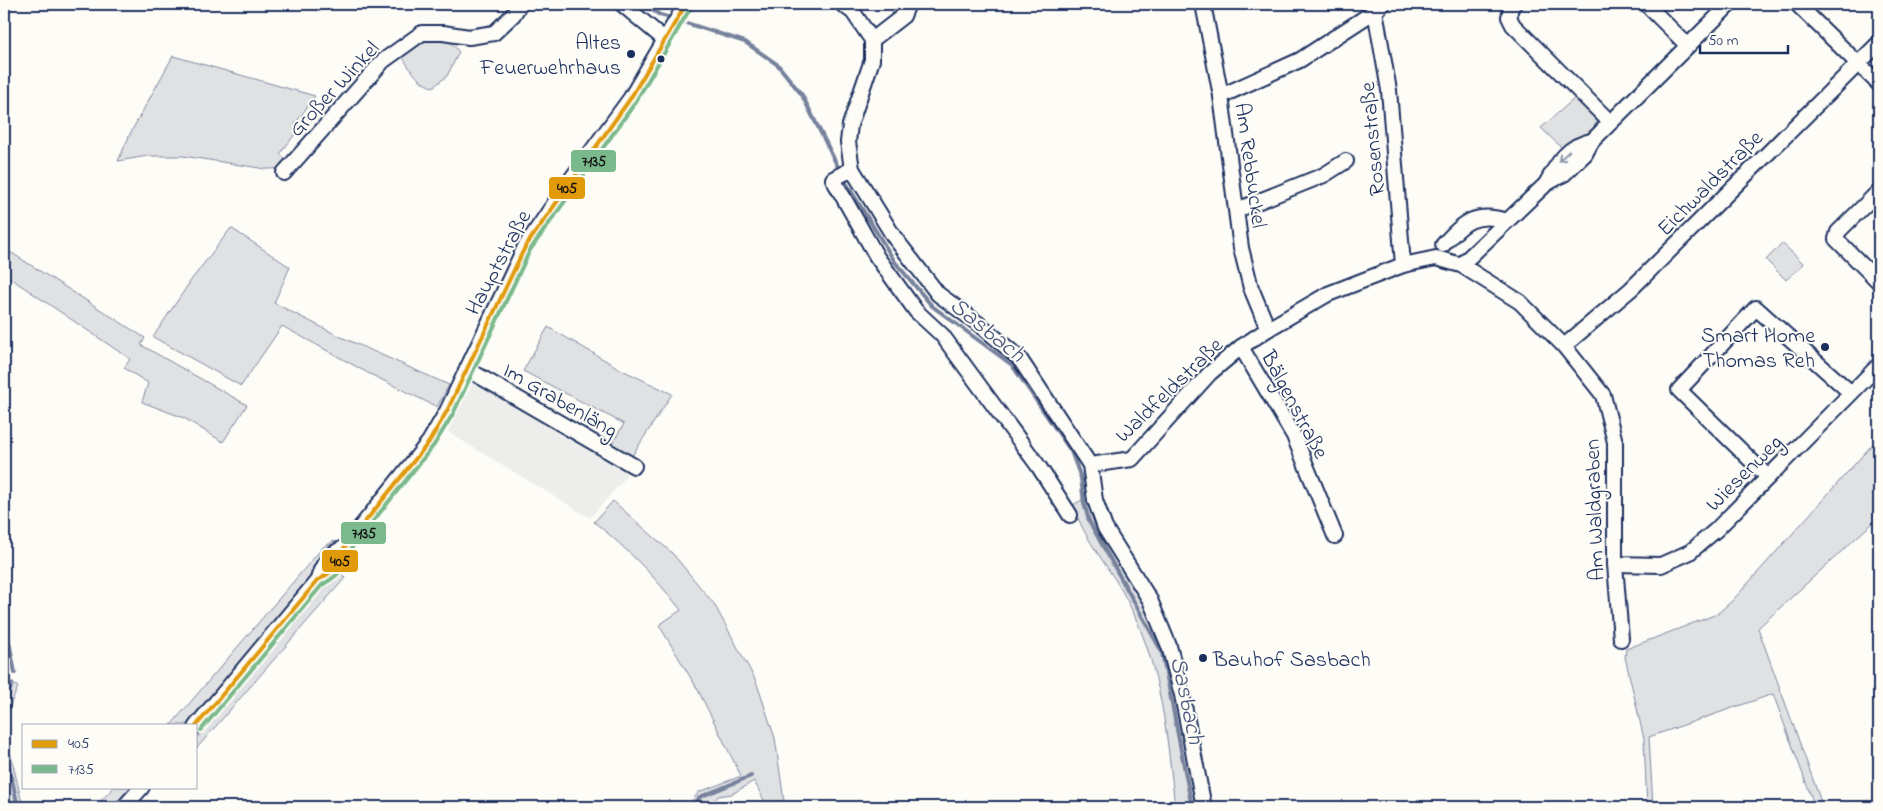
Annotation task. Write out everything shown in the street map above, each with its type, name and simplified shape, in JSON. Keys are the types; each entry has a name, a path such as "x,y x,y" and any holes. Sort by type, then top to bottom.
{"street":[{"name":"Großer Winkel","path":"284,173 383,61 422,34 443,32 469,37 494,33 513,15 520,4"},
{"path":"622,4 667,34"},
{"path":"842,4 853,12 872,40 872,60 850,125 845,173 938,294 984,328 1019,358 1090,465 1095,500 1105,528 1150,600 1169,646 1182,694 1204,807"},
{"path":"872,40 903,16 908,4"},
{"name":"Am Rebbuckel","path":"1203,4 1221,96 1241,248 1251,288 1268,329"},
{"path":"1514,4 1511,7 1509,17 1513,25 1610,122"},
{"path":"1646,4 1688,46"},
{"path":"1461,265 1546,184 1564,174 1585,154 1592,141 1610,122 1730,4"},
{"path":"1797,4 1860,63 1879,84"},
{"name":"Hauptstraße","path":"198,724 262,650 318,580 331,574 344,556 347,545 429,442 467,369 525,247 569,182 630,99 684,6"},
{"path":"1221,96 1300,60 1379,7"},
{"name":"Rosenstraße","path":"1379,7 1389,90 1403,265"},
{"name":"Eichwaldstraße","path":"1564,346 1631,289 1879,43"},
{"path":"1237,210 1324,175 1346,161"},
{"path":"845,173 832,179 877,256 916,310 942,335 1039,467 1070,515"},
{"path":"1879,192 1838,232 1836,239 1879,282"},
{"path":"1443,245 1451,235 1473,218 1489,216 1506,222"},
{"name":"Waldfeldstraße","path":"1090,465 1132,459 1210,373 1241,347 1328,294 1403,265 1436,258 1461,265"},
{"name":"Am Waldgraben","path":"1461,265 1520,302 1564,346 1603,395 1614,437 1615,564 1621,639"},
{"path":"1768,477 1679,390 1756,308 1851,393"},
{"name":"Bälgenstraße","path":"1241,347 1294,436 1335,536"},
{"name":"Wiesenweg","path":"1615,564 1660,565 1690,552 1716,530 1879,364"},
{"name":"Im Grabenläng","path":"467,369 634,466"},
{"path":"124,807 141,788"}],"shaded area":[{"path":"432,38 449,40 459,52 447,76 433,87 418,79 401,53 419,42"},
{"path":"173,56 315,96 295,124 299,129 280,154 288,161 286,164 278,168 266,169 183,156 148,156 118,161 131,132"},
{"path":"1576,97 1599,119 1591,131 1563,149 1541,128"},
{"path":"231,228 290,267 274,303 339,336 449,385 437,407 368,373 282,326 241,386 153,337 192,279"},
{"path":"1782,243 1804,264 1786,280 1766,260"},
{"path":"4,248 145,338 141,345 247,405 223,442 184,418 142,402 148,383 124,368 130,359 4,274"},
{"path":"548,327 622,370 672,394 630,459 610,447 624,424 523,371"},
{"path":"475,376 629,466 625,478 590,518 448,432"},
{"path":"1879,437 1879,517 1758,628 1823,807 1815,807 1773,694 1649,737 1653,807 1647,807 1644,739 1625,657 1626,649 1717,614 1733,600"},
{"path":"1089,496 1147,605 1164,646 1202,807 1175,807 1166,729 1149,654 1129,604 1084,532 1073,505"},
{"path":"613,501 673,554 714,604 756,681 775,738 784,801 766,804 754,781 732,794 718,796 709,807 687,807 699,792 741,776 698,690 659,625 681,610 640,563 594,522"},
{"path":"334,541 337,543 275,621 187,724 172,724 323,547"},
{"path":"340,572 345,578 198,747 198,737 335,574"},
{"path":"7,680 18,687 6,715 4,726 4,687"},
{"path":"4,726 23,807 10,807 4,776"},
{"path":"113,788 130,788 112,807 95,807"}],"waterway":[{"name":"Sasbach","path":"643,4 660,15 674,19"},
{"name":"Sasbach","path":"680,21 745,42 778,65 802,95 845,181 895,262 932,306 1012,365 1071,451 1081,478 1084,503 1089,521 1162,652 1192,807"},
{"path":"4,616 15,673"},
{"path":"4,707 12,684"},
{"path":"4,744 18,807"},
{"path":"692,807 700,797 751,776"}],"transit line":[{"name":"405","path":"198,724 318,580 336,567 341,559 344,548 429,442 447,411 525,247 630,99 686,4"},
{"name":"7135","path":"201,730 322,585 340,571 347,562 350,550 434,445 453,414 530,250 635,103 691,7"}],"place":[{"name":"Altes Feuerwehrhaus","path":"631,54"},
{"name":"Smart Home Thomas Reh","path":"1825,347"},
{"name":"Bauhof Sasbach","path":"1203,658"}]}
